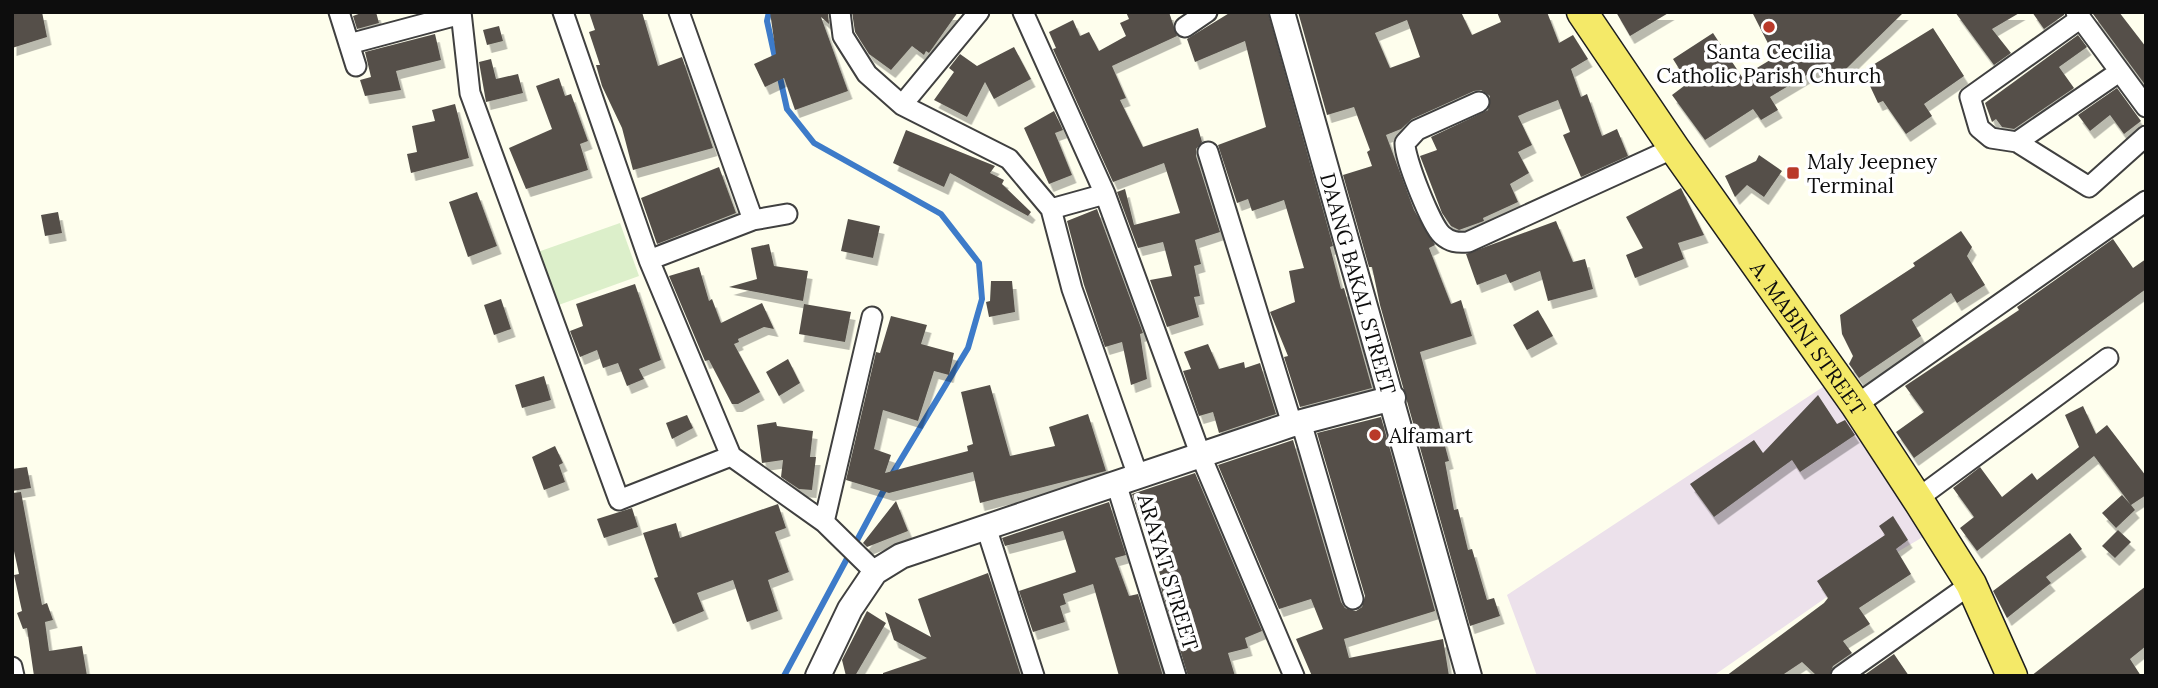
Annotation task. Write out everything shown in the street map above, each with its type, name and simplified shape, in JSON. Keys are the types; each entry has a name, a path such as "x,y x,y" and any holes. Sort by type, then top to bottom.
{"main road":[{"name":"A. MABINI STREET","path":"1583,12 1674,148 1856,405 1917,499 1971,584 2012,676"}],"street":[{"path":"339,12 356,66"},
{"path":"563,12 649,260 731,456 824,522 875,572"},
{"path":"679,12 753,220"},
{"path":"840,12 843,36 867,74 902,105 1009,159 1051,209 1105,194"},
{"path":"902,105 979,12"},
{"path":"1023,12 1105,194 1201,456 1294,676"},
{"path":"1185,27 1207,12"},
{"name":"DAANG BAKAL STREET","path":"1282,12 1393,398 1469,676"},
{"path":"349,44 461,13 470,93 619,500 731,456"},
{"path":"2146,107 2078,15 1970,97 1979,128 1992,138 2018,142 2090,187 2146,136"},
{"path":"2018,142 2119,72"},
{"path":"1479,103 1417,130 1405,143 1407,158 1440,233 1454,243 1468,242 1674,148"},
{"path":"1208,152 1353,599"},
{"path":"1856,405 2146,201"},
{"name":"ARAYAT STREET","path":"1051,209 1127,479 1176,676"},
{"path":"649,260 753,220 787,214"},
{"path":"824,522 872,317"},
{"path":"1917,499 2108,358"},
{"path":"818,676 850,609 875,572 901,556 1296,423 1393,398"},
{"path":"986,527 1034,676"},
{"path":"1841,676 1971,584"},
{"path":"12,667 14,676"}],"shaded area":[{"path":"1829,383 1928,534 1860,574 1713,676 1537,676 1507,595"}],"green space":[{"path":"620,223 639,276 553,307 535,253"}],"building":[{"path":"12,12 42,12 47,37 12,48"},
{"path":"376,12 379,23 357,29 353,16"},
{"path":"589,12 642,12 658,66 682,57 713,148 633,170 622,128 602,86 596,65 600,65 589,32 595,30"},
{"path":"770,12 828,12 829,24 821,17 848,91 795,110 784,78 765,87 754,64 776,54"},
{"path":"852,12 958,12 929,53 926,51 924,55 912,46 891,70 869,54 855,32"},
{"path":"1126,12 1169,12 1177,36 1112,66 1126,98 1120,100 1143,147 1198,128 1202,142 1196,149 1196,156 1220,232 1195,240 1201,264 1194,266 1200,296 1194,297 1199,317 1167,327 1150,280 1172,276 1163,242 1138,248 1117,192 1125,189 1134,225 1180,213 1164,163 1113,182 1053,49 1056,48 1049,32 1073,20 1080,36 1089,32 1099,51 1126,36 1120,23 1129,19"},
{"path":"1231,12 1268,12 1333,246 1330,247 1341,289 1344,288 1372,388 1300,407 1284,357 1288,356 1270,312 1295,302 1289,271 1304,268 1284,200 1252,211 1248,199 1237,203 1218,145 1266,127 1245,41 1195,62 1187,39"},
{"path":"1298,12 1461,12 1472,35 1501,22 1497,12 1547,12 1559,43 1573,35 1588,59 1571,69 1581,97 1587,94 1602,136 1617,129 1628,156 1581,177 1563,135 1570,132 1558,100 1527,112 1518,116 1532,145 1518,152 1529,173 1510,184 1518,202 1483,218 1484,221 1459,230 1451,226 1442,213 1420,156 1437,150 1431,137 1488,110 1490,96 1481,90 1474,91 1412,119 1401,129 1386,135 1414,210 1435,245 1429,248 1451,304 1461,300 1472,336 1420,352 1449,461 1445,462 1454,510 1458,509 1468,550 1472,549 1487,600 1494,598 1500,616 1470,626 1380,305 1372,267 1369,267 1343,175 1372,166 1367,152 1370,150 1354,107 1327,115","holes":["1407,20 1420,57 1390,68 1375,33"]},
{"path":"1616,12 1670,12 1630,36"},
{"path":"1752,12 1904,12 1846,69 1830,76 1825,64 1770,97 1778,110 1761,120 1753,109 1705,140 1672,95 1688,83 1673,59 1713,33 1742,77 1775,57"},
{"path":"1955,12 2021,12 1992,29 2011,53 1994,65"},
{"path":"2032,12 2064,12 2064,15 2044,29"},
{"path":"2119,12 2146,47 2146,86 2093,14"},
{"path":"499,26 503,41 487,45 483,30"},
{"path":"1933,28 1964,76 1924,104 1932,116 1906,134 1883,101 1878,103 1863,71"},
{"path":"435,34 441,60 396,71 401,90 365,96 360,80 371,77 365,52"},
{"path":"2078,35 2087,47 2059,67 2074,88 2014,129 2002,127 1996,119 1992,122 1985,103"},
{"path":"1014,47 1031,79 994,99 985,82 967,117 934,100 954,72 949,68 960,54 977,66"},
{"path":"491,59 496,79 518,74 523,93 486,102 479,62"},
{"path":"559,78 565,96 571,94 588,141 580,144 588,170 526,189 509,148 552,129 536,86"},
{"path":"2117,88 2141,121 2124,134 2110,115 2090,131 2078,115"},
{"path":"455,104 469,158 411,173 407,154 417,152 412,126 435,121 432,110"},
{"path":"1054,111 1063,130 1055,133 1072,175 1049,184 1024,128"},
{"path":"906,130 995,166 990,173 1004,180 1002,184 1031,212 1028,216 950,173 944,187 893,163"},
{"path":"1759,155 1782,171 1764,197 1747,185 1735,197 1725,176 1756,161"},
{"path":"719,167 736,213 657,244 641,198"},
{"path":"1681,188 1704,235 1678,243 1684,259 1635,278 1626,255 1643,248 1626,217"},
{"path":"477,192 497,246 468,257 449,202"},
{"path":"1097,209 1143,333 1140,334 1147,379 1131,385 1122,342 1105,347 1084,285 1067,221"},
{"path":"58,212 62,233 45,236 41,215"},
{"path":"848,219 880,226 873,258 841,251"},
{"path":"1556,221 1573,262 1585,259 1593,289 1548,301 1540,271 1510,283 1506,274 1477,285 1466,254"},
{"path":"1961,231 1972,247 1967,256 1985,285 1957,303 1951,293 1912,320 1921,336 1859,378 1849,364 1853,356 1842,334 1840,315 1915,266 1913,263"},
{"path":"2113,239 2133,268 2146,259 2146,289 1914,458 1896,432 1924,412 1905,386 2019,310 2017,307"},
{"path":"769,244 774,266 808,271 803,301 729,287 757,279 751,248"},
{"path":"699,267 709,301 712,299 721,323 762,303 774,329 764,327 738,339 739,342 734,344 760,392 738,404 732,404 709,360 705,361 669,276"},
{"path":"991,281 1012,281 1015,312 989,317 986,302 990,301"},
{"path":"635,284 661,360 639,369 644,379 627,386 618,363 603,368 597,350 580,357 570,331 583,326 576,304"},
{"path":"501,299 511,329 494,335 484,305"},
{"path":"804,304 851,312 845,342 799,334"},
{"path":"1538,310 1553,336 1527,350 1513,325"},
{"path":"891,316 927,325 921,344 954,353 949,375 934,371 918,421 883,410 874,449 891,455 885,473 968,451 967,446 973,444 961,392 990,385 1010,456 1055,446 1049,427 1088,414 1106,471 980,503 973,472 889,493 846,480 876,352 880,353"},
{"path":"1208,344 1219,369 1244,362 1245,368 1260,363 1276,414 1219,433 1213,412 1199,416 1183,371 1191,369 1184,352"},
{"path":"788,359 800,383 779,396 766,372"},
{"path":"544,376 551,400 522,408 515,385"},
{"path":"1818,395 1837,424 1845,420 1855,435 1800,472 1792,460 1714,517 1690,484 1754,440 1763,453"},
{"path":"2083,406 2096,434 2107,425 2146,476 2146,495 2131,505 2094,456 1977,551 1960,528 1974,517 1953,488 1980,467 2002,497 2032,473 2037,480 2079,447 2065,415"},
{"path":"687,415 693,428 672,439 666,423"},
{"path":"1381,417 1435,611 1344,639 1349,658 1443,639 1449,676 1312,676 1296,639 1323,629 1311,599 1279,609 1218,465 1293,440 1341,602 1345,608 1356,611 1362,607 1365,596 1317,433"},
{"path":"776,422 777,426 813,431 810,457 816,457 812,490 799,489 781,477 783,460 762,463 757,425"},
{"path":"555,446 563,463 559,465 565,482 544,490 532,457"},
{"path":"27,467 31,488 12,491 12,469"},
{"path":"1195,473 1262,631 1245,638 1248,648 1228,653 1235,676 1188,676 1159,581 1162,580 1132,494"},
{"path":"21,492 42,605 47,603 53,620 45,622 49,651 82,646 87,676 34,676 27,628 23,629 17,613 22,611 14,575 19,574 12,542 12,493"},
{"path":"2122,495 2135,510 2116,528 2102,513"},
{"path":"896,501 908,531 867,547 863,543"},
{"path":"1109,502 1126,555 1115,558 1129,596 1138,594 1163,676 1119,676 1093,584 1063,594 1066,604 1060,606 1065,622 1033,632 1019,591 1076,572 1063,531 1005,546 1002,538"},
{"path":"778,504 786,528 775,532 789,572 768,580 778,611 747,622 733,580 697,593 704,611 673,624 654,578 658,577 643,533 676,523 680,538"},
{"path":"632,508 638,527 604,538 597,519"},
{"path":"1893,516 1908,540 1896,549 1911,574 1859,608 1870,624 1843,641 1852,653 1833,666 1829,676 1817,676 1802,662 1781,676 1726,676 1824,603 1828,598 1817,581 1885,535 1879,526"},
{"path":"2118,530 2131,542 2115,558 2102,546"},
{"path":"2070,533 2082,549 2046,577 2051,583 2007,618 1993,591"},
{"path":"988,573 1021,676 883,676 883,673 927,658 894,640 885,612 931,637 918,599"},
{"path":"2146,586 2146,646 2130,659 2141,676 2031,676"},
{"path":"867,611 886,623 855,676 846,676 842,660"},
{"path":"1894,654 1909,676 1863,676"}],"waterway":[{"path":"769,12 767,21 776,62"},
{"path":"779,73 787,109 814,143 941,214 979,263 982,299 968,348 891,476"},
{"path":"854,546 886,486"},
{"path":"784,676 850,553"}],"place":[{"name":"Santa Cecilia Catholic Parish Church","path":"1769,27"},
{"name":"Maly Jeepney Terminal","path":"1793,173"},
{"name":"Alfamart","path":"1375,435"}]}
